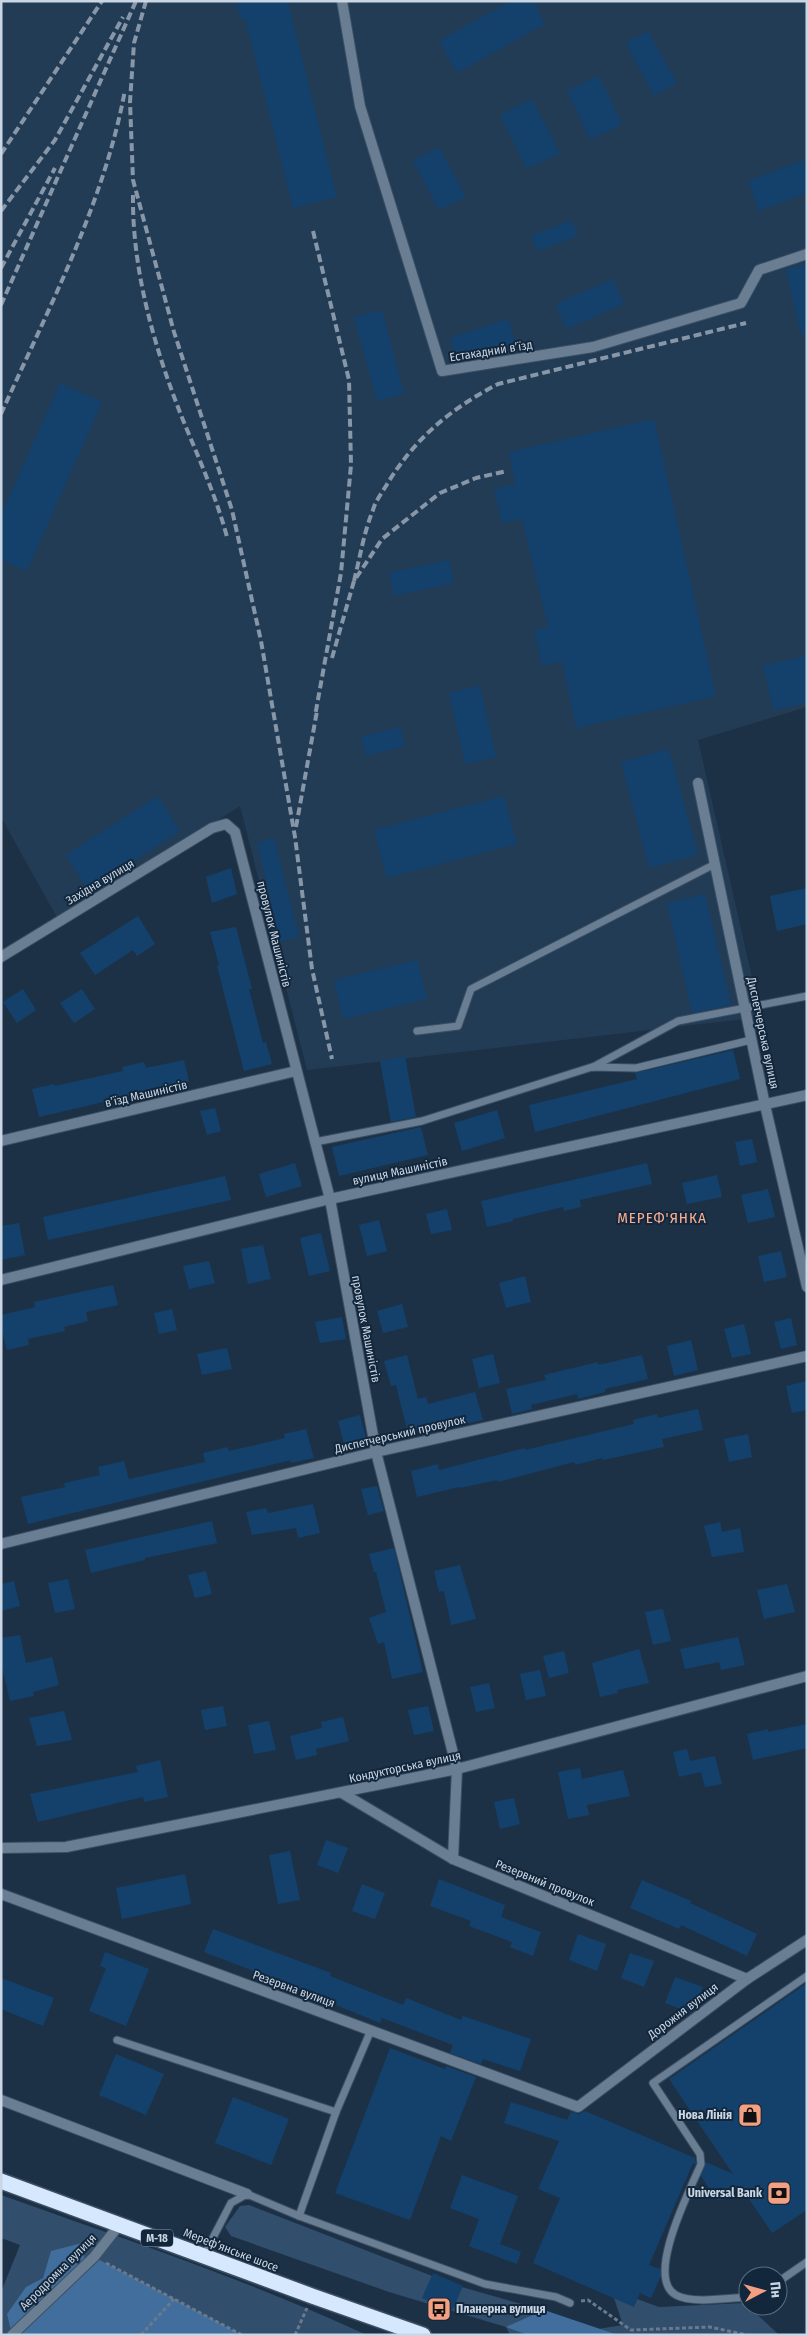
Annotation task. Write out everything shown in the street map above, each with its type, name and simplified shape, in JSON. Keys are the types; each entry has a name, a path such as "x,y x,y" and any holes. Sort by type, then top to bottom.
{"highway":[{"name":"Мереф’янське шосе","path":"1,2181 423,2335"}],"street":[{"name":"Естакадний в’їзд","path":"342,1 360,106 442,371 594,347 741,304 759,270 807,254"},
{"name":"Диспетчерська вулиця","path":"698,783 765,1105 807,1287"},
{"name":"провулок Машиністів","path":"212,828 226,824 235,832 330,1199 376,1452 458,1770 453,1859"},
{"name":"Західна вулиця","path":"1,957 212,828"},
{"name":"в’їзд Машиністів","path":"1,1141 296,1071"},
{"name":"вулиця Машиністів","path":"1,1280 330,1199 807,1095"},
{"name":"Диспетчерський провулок","path":"1,1544 376,1452 807,1356"},
{"name":"Кондукторська вулиця","path":"1,1848 66,1847 458,1770 807,1676"},
{"name":"Резервний провулок","path":"342,1792 453,1859 747,1978"},
{"name":"Резервна вулиця","path":"3,1893 578,2107"},
{"name":"Дорожня вулиця","path":"578,2107 747,1978 807,1940"},
{"path":"1,2100 247,2194"},
{"name":"Аеродромна вулиця","path":"12,2335 94,2257 120,2224"}],"lane":[{"path":"417,1030 458,1026 471,989 715,864"},
{"path":"314,1142 422,1121 592,1067 678,1022 807,996"},
{"path":"592,1067 636,1068 751,1040"},
{"path":"738,2297 687,2299 674,2295 666,2285 664,2269 667,2249 701,2164 700,2154 653,2083 807,1976"},
{"path":"299,2216 336,2112 371,2030"},
{"path":"117,2040 336,2112"},
{"path":"204,2255 231,2203 247,2194 299,2216 485,2284 556,2297 570,2304"},
{"path":"788,2275 807,2262"}],"path":[{"path":"94,2257 242,2335"},
{"path":"295,2335 312,2296"},
{"path":"140,2335 174,2299"},
{"path":"570,2304 588,2300 631,2330 635,2335"},
{"path":"631,2330 710,2327 747,2335"}],"shaded area":[{"path":"1,1 807,1 807,707 698,740 761,1017 307,1070 240,806 59,921 1,817"},
{"path":"1,2195 231,2278 367,2335 1,2335 1,2292 20,2245 1,2238"},
{"path":"249,2205 458,2286 546,2311 598,2329 623,2325 614,2298 634,2306 637,2299 659,2307 738,2303 738,2316 759,2316 779,2335 510,2335 506,2327 389,2292 231,2236 225,2227 240,2206"},
{"path":"82,2243 85,2260 94,2257 242,2335 12,2335 7,2314 26,2287 43,2278 51,2251"},
{"path":"544,2310 618,2335 528,2335 506,2327"}],"building":[{"path":"236,1 288,1 337,197 293,208 245,18 241,20"},
{"path":"511,1 533,1 545,24 457,73 439,41"},
{"path":"648,31 677,83 654,96 626,43"},
{"path":"599,76 622,124 590,140 567,91"},
{"path":"532,99 560,153 527,169 500,115"},
{"path":"439,147 466,197 439,210 413,161"},
{"path":"803,160 807,169 807,193 759,211 748,181"},
{"path":"572,220 578,236 537,251 531,236"},
{"path":"807,264 807,334 801,335 786,269"},
{"path":"613,279 624,304 566,329 556,304"},
{"path":"382,310 404,394 377,401 354,317"},
{"path":"508,319 517,345 478,358 457,362 450,338"},
{"path":"60,383 102,402 27,571 1,560 1,515"},
{"path":"654,419 716,696 576,728 562,661 542,666 534,630 548,627 522,519 502,523 494,489 515,484 509,452"},
{"path":"449,560 454,583 394,596 389,573"},
{"path":"807,656 807,703 773,710 763,665"},
{"path":"480,686 496,757 465,764 449,693"},
{"path":"400,727 405,746 366,756 361,737"},
{"path":"669,749 698,855 649,868 621,762"},
{"path":"158,796 180,831 88,890 66,855"},
{"path":"504,796 517,844 387,878 374,830"},
{"path":"274,838 299,937 280,941 257,843"},
{"path":"231,868 237,894 212,903 206,877"},
{"path":"807,888 807,924 777,931 770,896"},
{"path":"705,894 731,1005 692,1013 667,903"},
{"path":"138,916 155,944 137,956 133,950 95,975 80,953"},
{"path":"236,927 252,989 249,989 263,1043 266,1042 272,1064 244,1071 210,932"},
{"path":"417,960 427,999 343,1019 334,980"},
{"path":"23,989 36,1010 17,1023 3,1002"},
{"path":"82,989 95,1009 74,1023 60,1003"},
{"path":"733,1050 740,1079 535,1132 529,1105 637,1079 635,1073"},
{"path":"405,1056 416,1117 391,1122 380,1061"},
{"path":"184,1060 189,1082 39,1117 32,1089 54,1084 55,1086 123,1071 122,1067 144,1062 146,1068"},
{"path":"215,1108 221,1131 207,1135 200,1111"},
{"path":"497,1110 505,1138 462,1151 454,1123"},
{"path":"421,1127 428,1155 339,1176 332,1147"},
{"path":"752,1139 757,1162 740,1166 735,1142"},
{"path":"295,1163 302,1186 266,1197 259,1174"},
{"path":"647,1163 652,1184 580,1200 581,1207 564,1211 563,1207 487,1227 481,1201"},
{"path":"717,1175 722,1197 687,1204 682,1183"},
{"path":"225,1176 231,1200 48,1240 43,1217"},
{"path":"768,1189 775,1217 748,1223 741,1195"},
{"path":"447,1209 452,1230 431,1234 426,1214"},
{"path":"379,1220 387,1251 367,1256 359,1225"},
{"path":"19,1223 25,1255 1,1260 1,1226"},
{"path":"321,1233 330,1271 309,1276 300,1238"},
{"path":"263,1245 271,1279 248,1284 241,1249"},
{"path":"781,1251 787,1277 764,1282 758,1256"},
{"path":"209,1261 215,1283 189,1289 183,1266"},
{"path":"525,1276 531,1302 506,1308 499,1283"},
{"path":"113,1285 118,1305 86,1312 88,1321 64,1327 65,1331 28,1339 29,1345 7,1350 1,1328 1,1315 35,1307 34,1302"},
{"path":"402,1304 408,1327 383,1333 377,1311"},
{"path":"172,1309 177,1330 159,1334 154,1313"},
{"path":"342,1317 346,1339 320,1343 315,1322"},
{"path":"791,1318 797,1345 781,1349 774,1322"},
{"path":"744,1324 751,1354 732,1358 724,1329"},
{"path":"691,1340 698,1370 674,1376 667,1346"},
{"path":"227,1348 232,1369 202,1375 197,1354"},
{"path":"493,1354 500,1383 479,1388 472,1359"},
{"path":"407,1355 418,1399 426,1397 428,1404 475,1392 483,1420 456,1426 455,1422 408,1434 396,1385 391,1386 384,1361"},
{"path":"642,1355 648,1379 605,1389 605,1392 578,1399 577,1394 531,1405 532,1409 512,1414 506,1389 546,1380 544,1375 598,1362 598,1365"},
{"path":"807,1381 807,1410 792,1413 786,1386"},
{"path":"698,1409 703,1430 662,1439 664,1447 603,1460 602,1458 575,1465 574,1462 498,1482 497,1480 459,1487 417,1497 411,1471 438,1464 439,1470 525,1448 525,1450 634,1424 633,1420 657,1414 658,1418"},
{"path":"360,1415 368,1446 346,1451 338,1421"},
{"path":"306,1429 314,1458 291,1463 291,1460 28,1524 21,1497 65,1487 64,1483 100,1475 98,1467 124,1461 129,1479 205,1462 203,1453 228,1447 229,1451 285,1438 284,1434"},
{"path":"748,1434 752,1457 729,1462 724,1439"},
{"path":"377,1486 384,1511 368,1515 361,1489"},
{"path":"313,1504 320,1533 298,1538 296,1528 252,1535 246,1512 266,1508 268,1513"},
{"path":"212,1521 217,1543 145,1558 145,1560 91,1573 85,1550"},
{"path":"720,1522 722,1532 740,1528 744,1552 712,1557 704,1526"},
{"path":"394,1548 423,1672 392,1679 384,1642 378,1644 369,1618 386,1612 376,1572 374,1572 369,1554"},
{"path":"460,1565 476,1619 451,1625 444,1591 439,1592 434,1571"},
{"path":"206,1571 212,1594 195,1598 188,1575"},
{"path":"68,1579 75,1609 55,1613 48,1583"},
{"path":"14,1581 20,1606 1,1611 1,1584"},
{"path":"787,1584 795,1612 764,1619 757,1590"},
{"path":"663,1609 671,1641 653,1645 645,1612"},
{"path":"20,1635 26,1663 52,1657 59,1685 33,1692 34,1696 10,1701 1,1663 1,1638"},
{"path":"738,1637 745,1665 721,1670 719,1662 685,1669 680,1649"},
{"path":"639,1649 649,1683 617,1690 618,1693 600,1697 592,1663"},
{"path":"564,1651 569,1673 549,1678 543,1656"},
{"path":"540,1670 546,1696 526,1700 520,1674"},
{"path":"489,1683 495,1708 476,1712 470,1687"},
{"path":"223,1706 227,1726 205,1730 201,1710"},
{"path":"428,1706 434,1731 414,1735 408,1710"},
{"path":"64,1711 72,1740 37,1746 29,1718"},
{"path":"343,1717 349,1741 316,1749 317,1755 296,1760 290,1736 322,1728 321,1722"},
{"path":"269,1721 276,1750 254,1754 248,1725"},
{"path":"807,1724 807,1748 753,1760 747,1734"},
{"path":"687,1749 690,1761 715,1756 722,1784 705,1787 701,1772 679,1777 673,1752"},
{"path":"160,1760 168,1797 144,1802 143,1797 38,1822 30,1794 138,1772 136,1766"},
{"path":"580,1768 582,1779 623,1770 630,1796 587,1805 589,1815 568,1819 558,1772"},
{"path":"514,1798 520,1824 500,1829 494,1802"},
{"path":"326,1840 348,1848 338,1873 317,1865"},
{"path":"290,1851 300,1900 278,1904 269,1855"},
{"path":"185,1874 191,1904 122,1919 116,1888"},
{"path":"439,1879 505,1905 501,1917 541,1932 533,1956 510,1947 512,1942 469,1926 471,1921 430,1906"},
{"path":"642,1880 691,1901 690,1903 757,1934 747,1956 681,1925 679,1929 630,1908"},
{"path":"362,1884 385,1893 375,1919 352,1911"},
{"path":"213,1929 331,1973 330,1976 403,2005 406,1998 461,2020 463,2016 531,2039 520,2071 483,2059 481,2064 450,2053 453,2045 382,2018 380,2023 336,2005 337,2003 204,1952"},
{"path":"578,1934 606,1944 597,1971 569,1960"},
{"path":"105,1952 149,1969 126,2026 89,2011 106,1968 100,1966"},
{"path":"630,1953 654,1961 644,1987 621,1978"},
{"path":"675,1977 703,1987 691,2013 665,2003"},
{"path":"1,1978 54,1998 43,2026 1,2009"},
{"name":"Нова Лінія","path":"807,1983 807,2210 772,2233 747,2196 717,2200 701,2176 706,2162 733,2174 669,2079"},
{"path":"390,2048 445,2069 446,2066 476,2077 451,2141 441,2136 410,2220 335,2193"},
{"path":"116,2054 164,2074 146,2115 99,2095"},
{"path":"233,2097 289,2119 271,2165 215,2143"},
{"path":"511,2102 567,2120 571,2112 579,2114 585,2111 695,2158 696,2163 695,2165 693,2163 649,2265 660,2269 661,2276 651,2298 640,2293 634,2307 533,2263 560,2198 538,2189 559,2141 504,2123"},
{"path":"462,2175 518,2196 500,2244 521,2252 517,2264 469,2246 479,2219 450,2208"},
{"path":"433,2273 463,2286 452,2311 422,2298"}],"railway":[{"path":"1,154 102,1"},
{"path":"1,305 136,1"},
{"path":"146,1 134,43 130,102 133,180 174,332 232,510 261,641 295,837 312,969 332,1059"},
{"path":"1,211 55,140 123,17"},
{"path":"1,414 73,255 89,215 116,132 125,90"},
{"path":"1,268 55,168"},
{"path":"133,195 136,252 147,310 163,366 212,492 227,537"},
{"path":"313,231 349,380 351,465 341,573 315,716"},
{"path":"354,581 367,527 380,495 397,469 421,440 434,427 464,404 498,384 746,323"},
{"path":"332,658 354,581 382,539 440,493 476,478 507,471"},
{"path":"296,827 317,711"}],"place":[{"name":"Нова Лінія","path":"750,2115"},
{"name":"Universal Bank","path":"779,2193"},
{"name":"Планерна вулиця","path":"439,2309"}],"district":[{"name":"МЕРЕФ'ЯНКА","path":"662,1218"}]}
